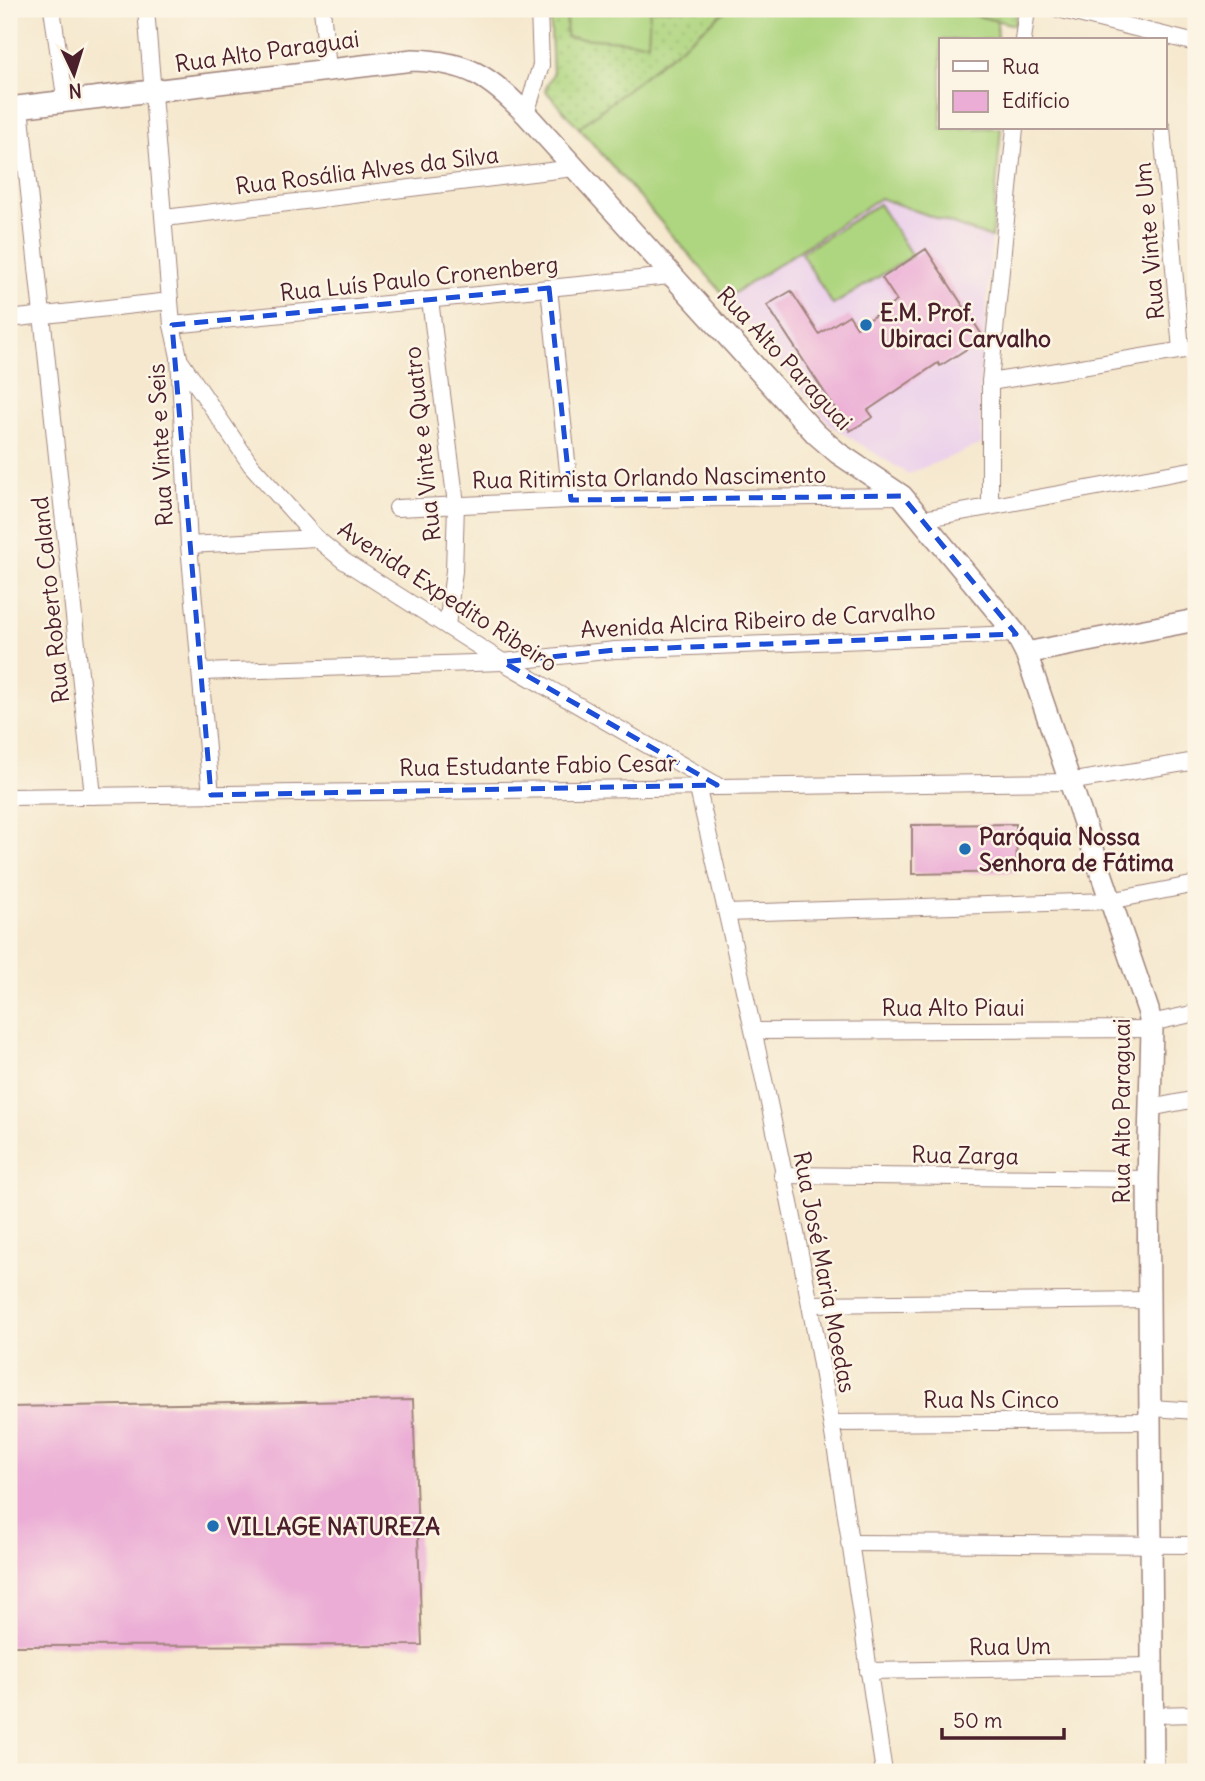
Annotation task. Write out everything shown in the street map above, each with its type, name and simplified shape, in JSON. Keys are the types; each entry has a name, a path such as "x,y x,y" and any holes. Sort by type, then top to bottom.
{"street":[{"path":"52,9 66,103"},
{"name":"Rua Vinte e Seis","path":"146,9 172,325 178,357 189,545 211,795"},
{"path":"322,9 328,69"},
{"path":"526,114 541,65 539,9"},
{"path":"1023,38 1027,9"},
{"path":"1058,9 1154,36 1196,43"},
{"name":"Rua Alto Paraguai","path":"14,108 413,60 446,62 495,82 816,434 838,453 902,496 1016,634 1026,653 1151,1026 1148,1179 1153,1772"},
{"name":"Rua Roberto Caland","path":"14,108 42,315 93,796"},
{"path":"990,506 990,382 1015,130"},
{"name":"Rua Vinte e Um","path":"1162,130 1189,349"},
{"name":"Rua Rosália Alves da Silva","path":"165,218 574,168"},
{"name":"Rua Luís Paulo Cronenberg","path":"172,325 670,276"},
{"path":"550,288 571,500"},
{"name":"Rua Vinte e Quatro","path":"430,300 456,504 454,571 447,626"},
{"path":"9,319 170,301"},
{"path":"990,382 1189,349"},
{"name":"Avenida Expedito Ribeiro","path":"178,357 251,465 316,538 386,590 503,662 717,785"},
{"path":"923,519 1196,469"},
{"name":"Rua Ritimista Orlando Nascimento","path":"397,508 571,500 902,496"},
{"path":"189,545 316,538"},
{"path":"1026,653 1196,620"},
{"name":"Avenida Alcira Ribeiro de Carvalho","path":"201,672 503,662 615,650 1016,634"},
{"name":"Rua Estudante Fabio Cesar","path":"9,797 697,785 1068,782 1196,761"},
{"name":"Rua José Maria Moedas","path":"697,785 754,1031 810,1304 832,1423 884,1772"},
{"path":"727,914 1110,901 1196,884"},
{"name":"Rua Alto Piaui","path":"754,1031 1151,1026 1196,1013"},
{"path":"1150,1108 1196,1099"},
{"name":"Rua Zarga","path":"782,1175 1148,1179"},
{"path":"810,1304 1149,1300"},
{"name":"Rua Ns Cinco","path":"832,1423 1152,1415 1196,1411"},
{"path":"849,1544 1196,1545"},
{"name":"Rua Um","path":"868,1671 1152,1666"},
{"path":"1152,1714 1196,1714"}],"highlighted area":[{"path":"549,288 571,500 902,496 1016,634 615,650 503,662 717,785 211,795 172,325"}],"shaded area":[{"name":"E.M. Prof. Ubiraci Carvalho","path":"880,198 992,238 979,400 982,444 908,474 830,425 727,298"}],"green space":[{"path":"550,9 728,9 579,128 545,90 553,74"},
{"path":"567,9 650,9 648,43 566,37"},
{"path":"728,9 949,9 997,21 997,38 939,38 939,130 1001,130 992,238 880,198 727,298 579,128"},
{"path":"949,9 1017,9 1015,25"},
{"path":"879,204 912,256 833,305 801,253"}],"building":[{"path":"926,249 984,338 940,366 938,363 868,410 873,417 850,431 767,305 791,291 819,334 849,315 857,327 897,301 882,278"},
{"path":"1016,824 1017,872 912,874 912,825"},
{"name":"VILLAGE NATUREZA","path":"413,1400 422,1645 9,1646 9,1407"}],"place":[{"name":"E.M. Prof. Ubiraci Carvalho","path":"866,325"},
{"name":"Paróquia Nossa Senhora de Fátima","path":"965,849"},
{"name":"VILLAGE NATUREZA","path":"213,1526"}]}
